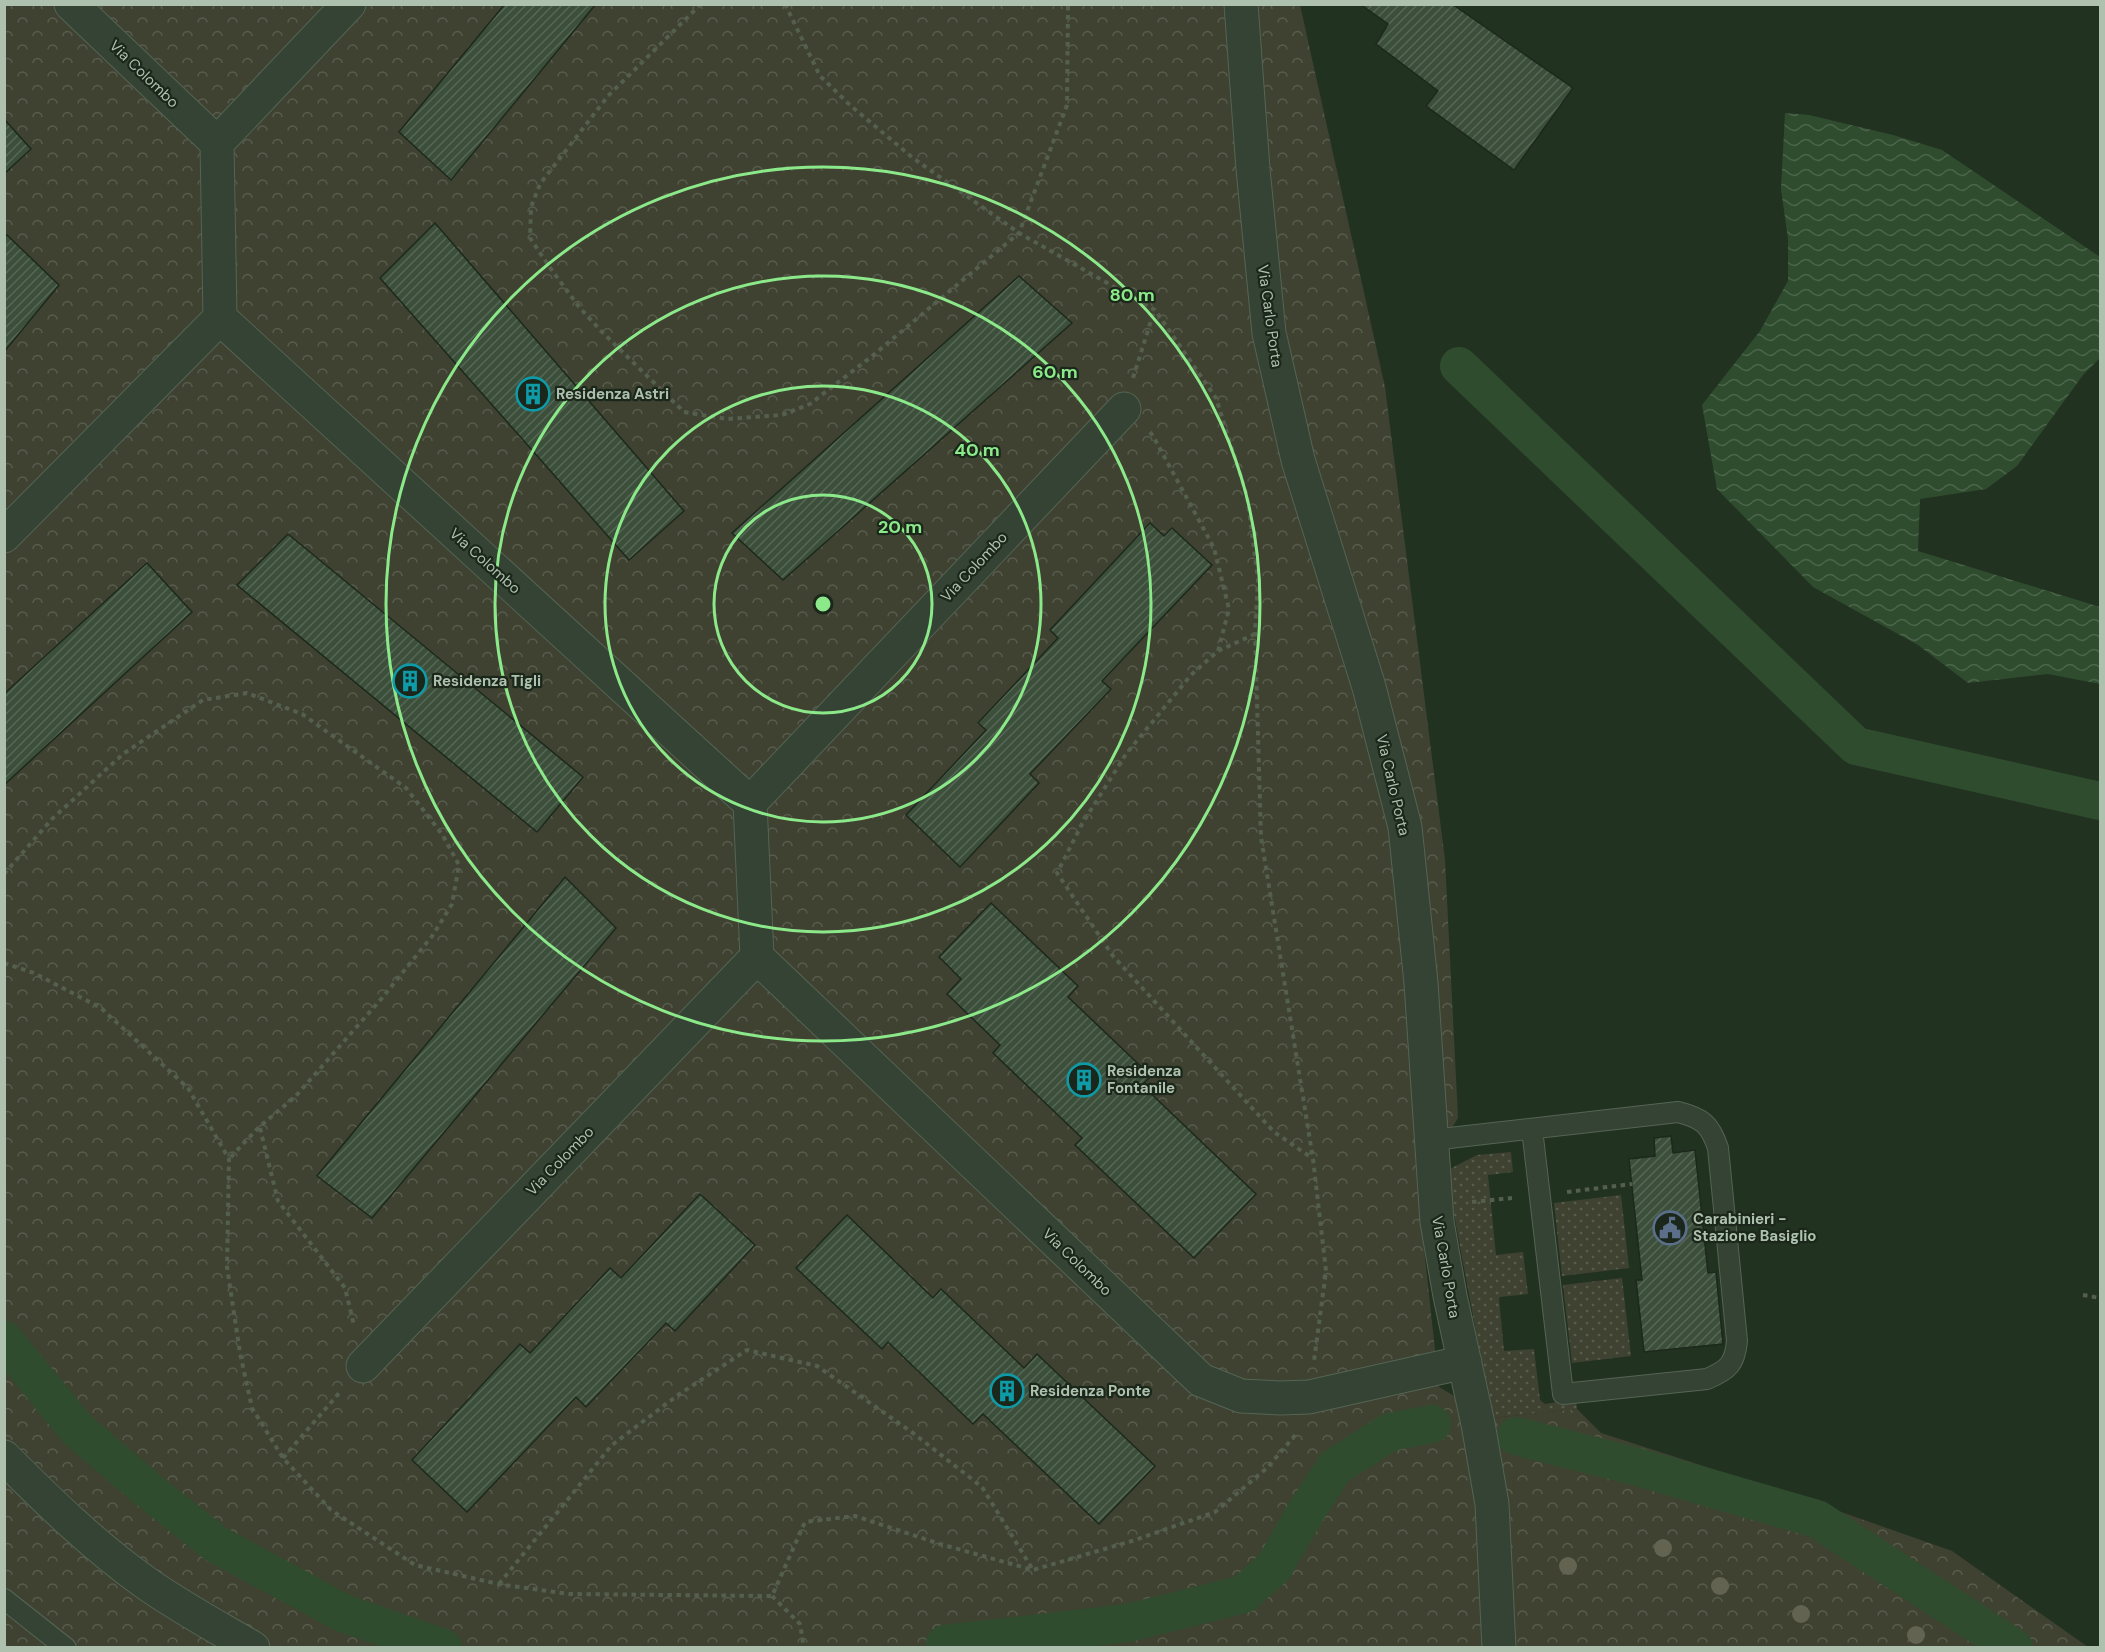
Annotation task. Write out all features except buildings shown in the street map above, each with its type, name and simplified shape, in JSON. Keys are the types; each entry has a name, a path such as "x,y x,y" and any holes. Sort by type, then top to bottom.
{"street":[{"name":"Via Colombo","path":"71,4 217,143"},
{"path":"4,536 220,318 217,143 349,4"},
{"name":"Via Carlo Porta","path":"1241,4 1252,169 1269,333 1298,460 1369,687 1405,827 1421,983 1437,1222 1492,1504 1499,1647"},
{"name":"Via Colombo","path":"220,318 750,803 1124,409"},
{"path":"750,803 757,957"},
{"name":"Via Colombo","path":"363,1366 757,957 1201,1380 1241,1396 1309,1397 1465,1362"},
{"path":"4,1457 95,1544 190,1612 253,1647"}],"lane":[{"path":"1432,1140 1678,1112 1691,1115 1703,1122 1713,1132 1718,1148 1737,1341 1736,1355 1722,1372 1707,1379 1563,1394 1532,1129"},
{"path":"4,1599 66,1647"}],"path":[{"path":"700,4 608,96 540,184 531,207 530,238 553,272 602,332 684,412 727,419 782,415 810,404 879,350 1019,233 1067,105 1068,4"},
{"path":"772,1596 805,1522 855,1516 940,1544 1033,1570 1132,1541 1215,1512 1267,1467 1299,1431 1309,1397 1326,1271 1313,1159 1260,837 1255,634 1258,579 1247,496 1215,398 1155,310 1019,233 913,158 820,76 785,4"},
{"path":"1155,310 1124,409 1154,436 1214,548 1229,609 1218,651"},
{"path":"1255,634 1218,651 1191,675 1126,754 1082,824 1057,873 1113,956 1274,1132 1313,1159"},
{"path":"4,874 52,819 123,754 203,700 248,693 302,714 406,788 442,834 459,865 452,904 433,935 382,998 295,1096 259,1127 229,1159"},
{"path":"4,963 34,973 101,1008 188,1088 229,1159 227,1267 240,1353 252,1408 283,1458 331,1510 415,1565 498,1584 569,1594 772,1596 800,1624 804,1647"},
{"path":"259,1127 278,1201 345,1288 363,1366 283,1458"},
{"path":"2083,1295 2100,1298"},
{"path":"498,1584 612,1444 678,1395 747,1350 817,1366 982,1486 1033,1570"}],"green space":[{"path":"5,5 1300,5 1385,387 1445,860 1458,1118 1417,1184 1439,1387 1492,1418 1577,1409 1601,1433 1790,1494 1952,1551 2088,1647 5,1648"},
{"path":"1511,1152 1513,1172 1488,1175 1496,1255 1523,1252 1528,1294 1500,1297 1499,1299 1504,1351 1534,1349 1540,1400 1545,1404 1576,1399 1577,1409 1492,1418 1446,1171 1477,1155"},
{"path":"1621,1195 1629,1268 1562,1276 1554,1203"},
{"path":"1622,1278 1631,1356 1572,1363 1563,1285"}],"water":[{"path":"1785,113 1809,115 1893,135 1942,150 2100,257 2100,358 2083,375 2017,466 1986,489 1920,499 1918,551 2100,607 2100,684 2048,674 1968,683 1918,645 1813,587 1717,489 1702,405 1760,331 1788,281 1788,239 1781,189"}],"waterway":[{"path":"1459,366 1856,746 2100,801"},
{"path":"4,1340 77,1429 216,1544 343,1613 443,1648"},
{"path":"945,1644 1128,1623 1244,1594 1274,1567 1335,1467 1390,1432 1432,1424"},
{"path":"1516,1436 1634,1466 1817,1519 2014,1648"}],"place":[{"name":"Residenza Astri","path":"533,394"},
{"name":"Residenza Tigli","path":"410,681"},
{"name":"Residenza Fontanile","path":"1084,1080"},
{"name":"Carabinieri - Stazione Basiglio","path":"1670,1228"},
{"name":"Residenza Ponte","path":"1007,1391"}]}
